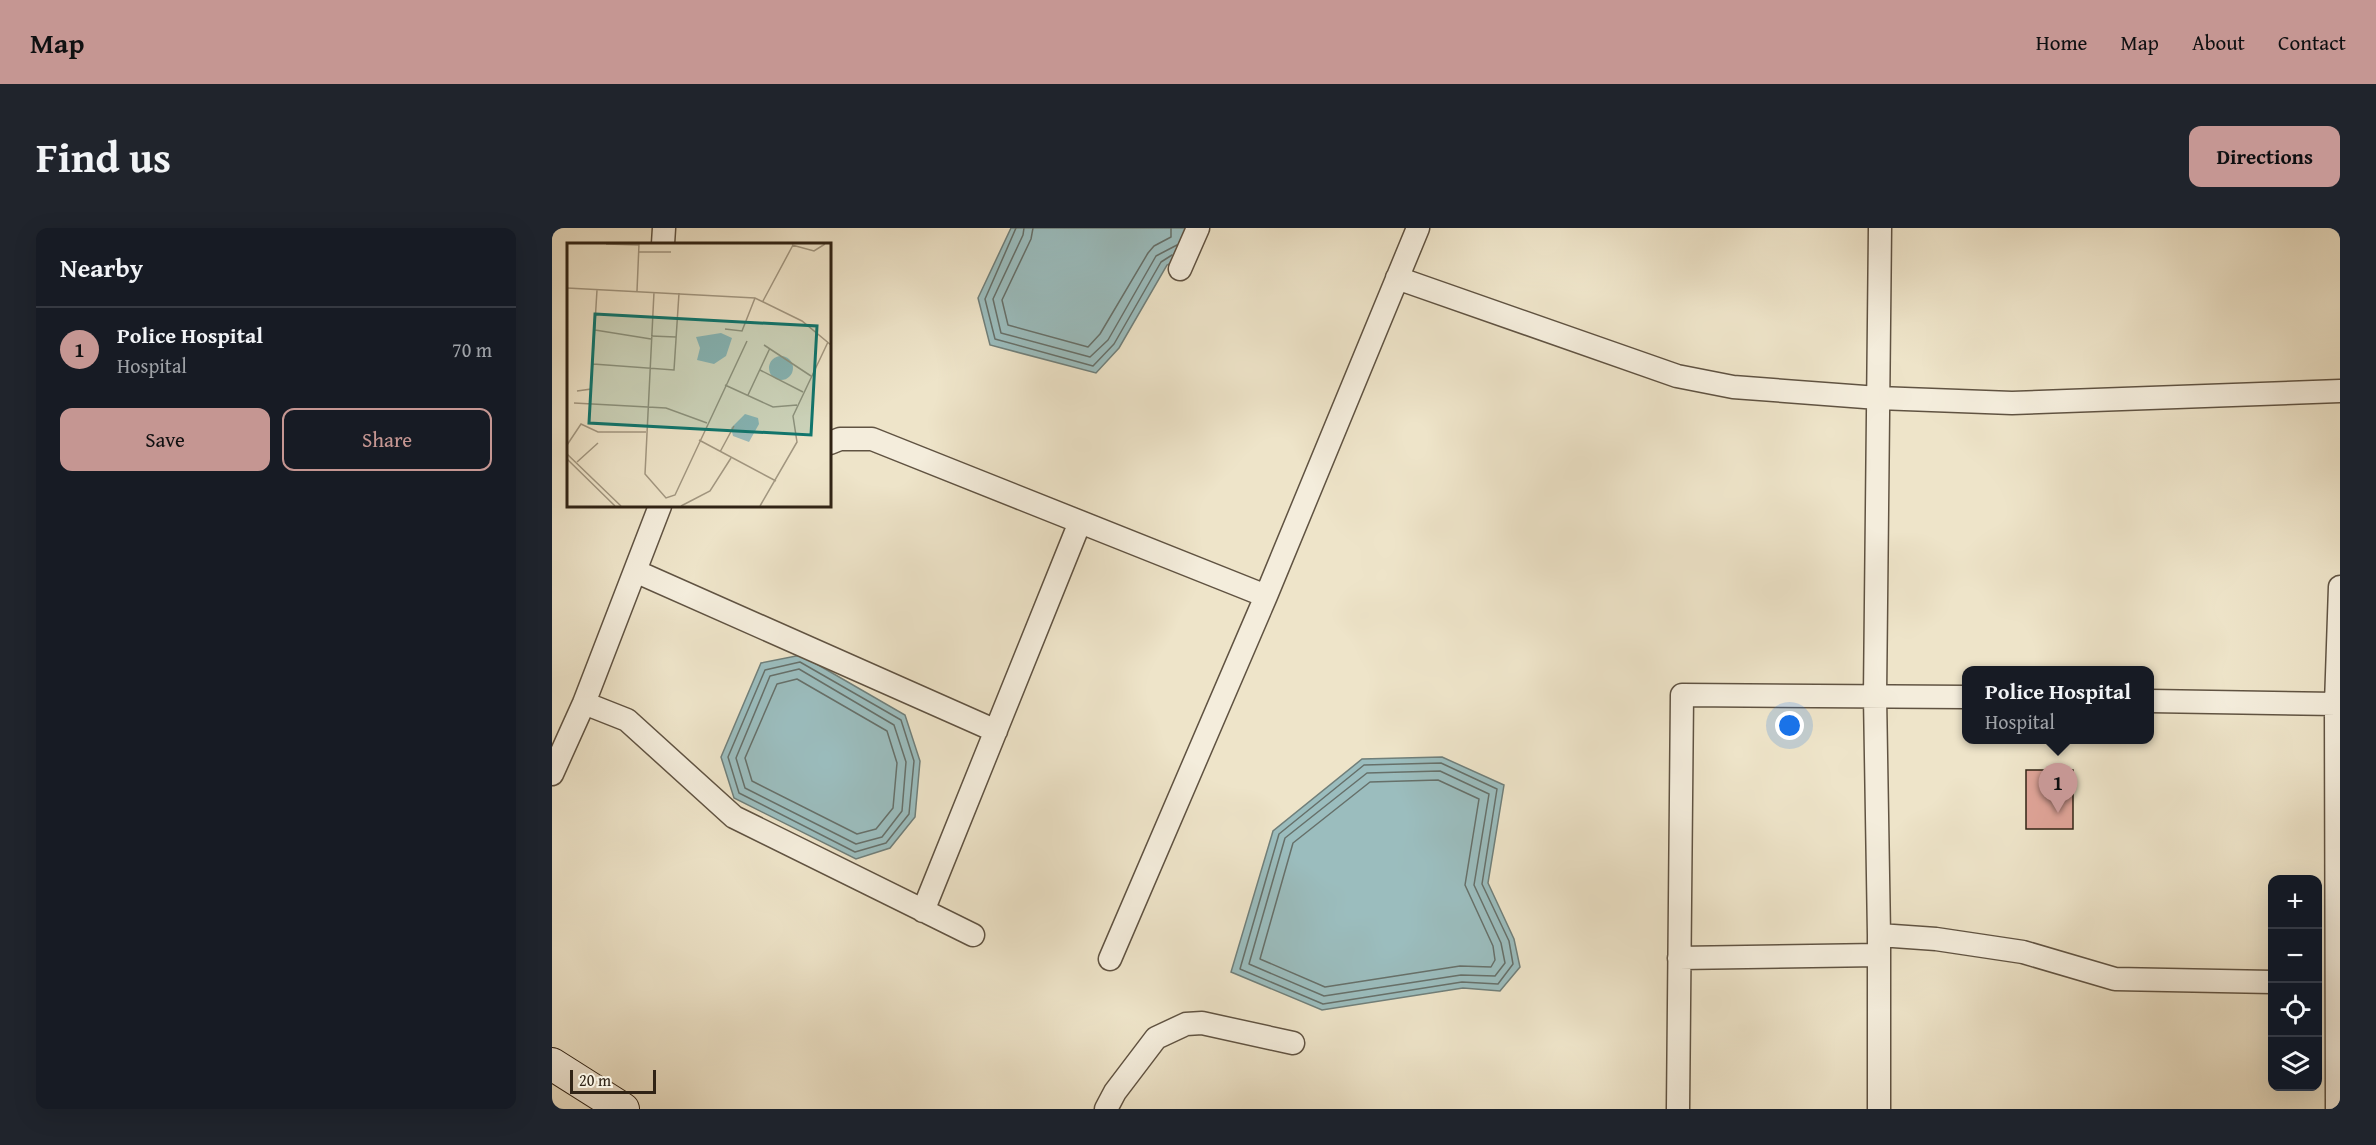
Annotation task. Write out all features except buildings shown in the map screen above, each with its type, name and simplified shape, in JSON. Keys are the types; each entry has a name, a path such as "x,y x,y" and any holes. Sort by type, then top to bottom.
{"main road":[{"path":"552,1064 623,1109"}],"street":[{"path":"663,243 664,228"},
{"path":"1180,269 1198,228"},
{"path":"1110,959 1266,596 1418,228"},
{"path":"1879,1109 1875,696 1880,228"},
{"path":"1397,278 1677,376 1733,387 1878,398 2012,403 2340,391"},
{"path":"831,443 840,440 872,439 1266,596"},
{"path":"552,774 584,703 660,507"},
{"path":"923,911 1080,522"},
{"path":"635,571 996,731"},
{"path":"2337,1109 2327,983 2340,587"},
{"path":"1678,1109 1682,695 1962,697"},
{"path":"2154,701 2336,704"},
{"path":"584,703 627,720 734,817 973,935"},
{"path":"1679,958 1936,939 2023,952 2115,979 2268,982"},
{"path":"1106,1109 1115,1092 1156,1038 1186,1024 1202,1023 1293,1043"}],"water":[{"path":"1011,228 1193,228 1200,249 1167,265 1119,348 1096,373 990,345 978,298"},
{"path":"801,655 905,715 920,761 915,817 890,848 856,859 734,798 721,757 761,663"},
{"path":"1442,757 1504,785 1488,883 1514,939 1520,967 1500,991 1463,988 1322,1010 1231,972 1273,831 1362,759"}],"place":[{"name":"Police Hospital","path":"2058,813"}]}
